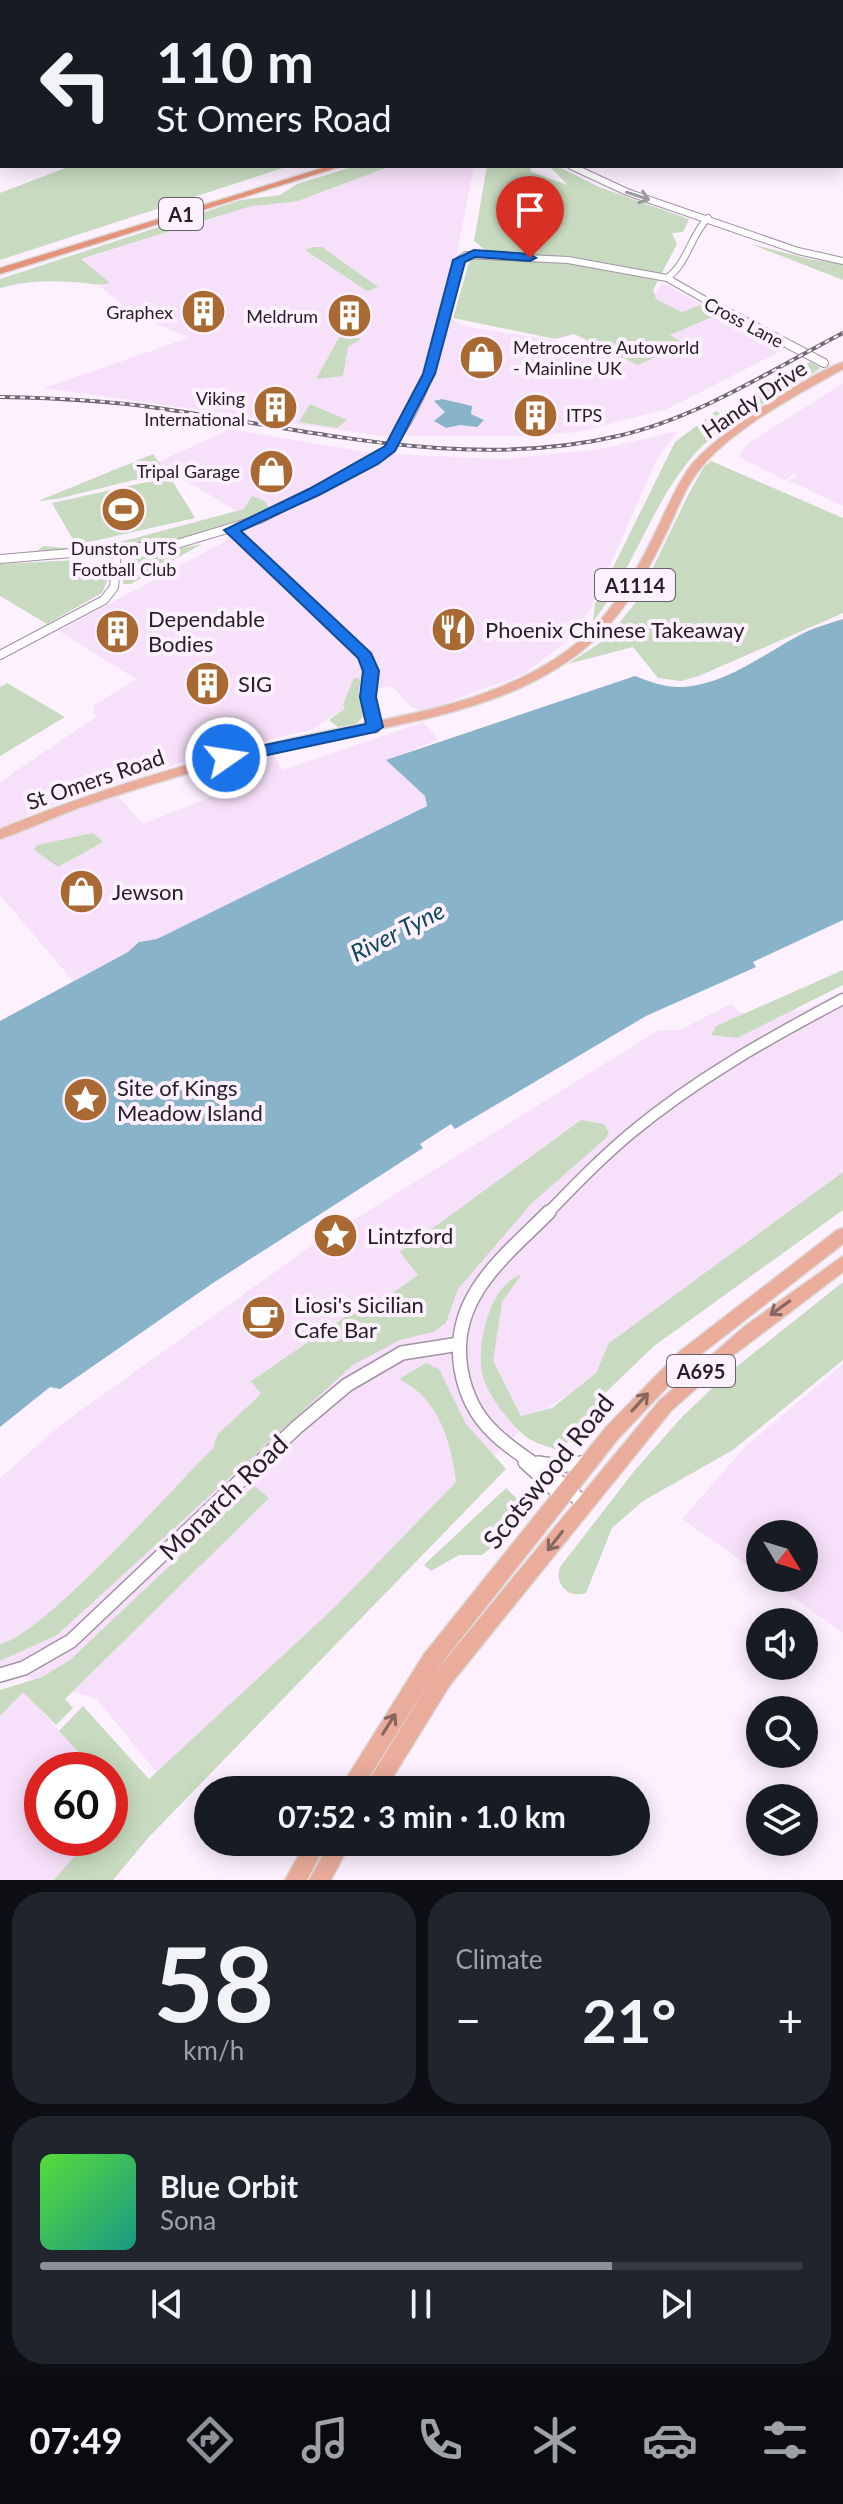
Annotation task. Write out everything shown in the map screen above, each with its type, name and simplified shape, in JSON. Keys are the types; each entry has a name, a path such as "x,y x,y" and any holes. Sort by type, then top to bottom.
{"highway":[{"name":"A1","path":"23,261 310,168"},
{"name":"A1","path":"0,265 23,261 331,168"},
{"path":"0,272 23,261"}],"main road":[{"name":"Handy Drive","path":"375,727 442,712 495,694 571,654 606,624 629,596 684,484 703,458 739,431 843,365"},
{"name":"St Omers Road","path":"0,834 112,792 198,765 298,741 375,727"},
{"name":"Scotswood Road","path":"358,1776 431,1661 639,1403 685,1357 843,1235"},
{"name":"Scotswood Road","path":"382,1776 443,1678 631,1445 701,1371 758,1324 843,1263"},
{"path":"295,1880 309,1856"},
{"path":"319,1880 333,1856"}],"street":[{"path":"575,168 633,194 708,218 799,253 843,261"},
{"path":"667,278 677,272 692,235 708,218"},
{"name":"Cross Lane","path":"231,530 314,492 390,449 429,374 459,260 474,254 568,260 667,278 683,290 824,363"},
{"path":"0,559 177,544 231,530 365,656 371,671 368,697 375,727"},
{"path":"0,655 104,600 114,587 117,551"},
{"path":"584,1505 500,1441 483,1421 468,1395 459,1344 466,1308 478,1288 621,1141 713,1072 843,999"},
{"name":"Monarch Road","path":"0,1675 36,1663 71,1641 297,1427 347,1385 402,1353 459,1344"},
{"path":"526,1459 559,1466 589,1462"}],"shaded area":[{"path":"386,168 474,168 456,257 440,310 462,326 559,341 599,354 615,346 663,283 785,349 667,409 578,432 530,436 382,436 44,388 188,338 132,312 99,286 109,283 80,260 248,207 298,201"},
{"path":"843,383 843,506 788,480 797,477 794,474 785,480 739,457 746,445"},
{"path":"230,429 372,453 500,459 601,449 678,431 657,459 591,608 565,643 524,674 425,711 411,707 392,686 357,693 345,708 311,730 210,753 45,808 0,828 0,782 96,717 93,706 136,679 59,631 224,542 247,517 156,463"},
{"path":"423,722 438,740 387,760 425,796 427,806 157,939 139,942 128,952 73,981 0,895 0,839 117,795 143,824 224,792 211,773 214,766 272,753 283,770"},
{"path":"843,991 843,1177 605,1368 529,1422 160,1777 97,1699 0,1668 0,1478 62,1424 310,1247 659,1030 680,1030 731,1004 740,1013 805,1010"},
{"path":"843,1364 843,1633 818,1615 818,1608 808,1608 786,1592 818,1592 818,1520 746,1520 746,1564 682,1519 745,1447"},
{"path":"23,1691 79,1752 24,1752 24,1856 75,1856 54,1880 0,1880 0,1716"}],"green space":[{"path":"66,168 283,168 0,260 0,193"},
{"path":"349,168 386,168 298,201 248,207 81,259 110,283 42,281 0,288 0,279 241,200 280,195 297,184"},
{"path":"487,168 530,168 531,172 568,185 551,168 561,168 599,187 689,219 683,232 672,233 677,244 653,290 656,299 682,312 701,305 719,314 670,335 685,344 638,365 574,334 555,339 453,318 470,259 485,250 474,241"},
{"path":"748,243 809,259 843,264 843,280"},
{"path":"322,247 378,287 367,291 305,250"},
{"path":"340,336 361,339 348,347 343,376 316,379"},
{"path":"810,362 821,368 749,412 742,401"},
{"path":"310,404 347,420 337,428 299,422"},
{"path":"716,411 732,421 695,453 677,477 619,582 593,622 595,604 675,442"},
{"path":"153,454 166,472 38,501"},
{"path":"711,461 843,518 843,613 681,681 658,678 633,647 568,664 607,638 637,601 689,493"},
{"name":"Dunston UTS Football Club","path":"170,477 195,518 76,545 52,503"},
{"path":"252,496 265,501 270,510 172,541 39,556 37,551 43,546 90,550 244,509"},
{"path":"202,544 131,584 123,584 125,562 129,559"},
{"path":"76,560 108,579 102,593 47,624 0,596 0,564"},
{"path":"354,678 361,679 358,693 363,716 357,724 338,727 329,720 345,708 343,704"},
{"path":"7,683 65,717 0,756 0,687"},
{"path":"93,833 103,842 58,867 34,850 37,845"},
{"path":"843,970 843,985 737,1038 711,1035 716,1026"},
{"path":"581,1120 604,1124 609,1133 532,1203 458,1289 446,1323 433,1332 400,1340 353,1365 57,1635 0,1661 0,1644 45,1616 75,1589 213,1448 218,1434 261,1394 251,1381 358,1308 363,1314 418,1275 400,1252"},
{"path":"843,1172 843,1210 654,1346 600,1398 579,1436 555,1449 537,1443 517,1429 496,1403 483,1377 481,1351 493,1304 510,1281 521,1275 502,1302 493,1361 521,1416 552,1408 596,1373 609,1343"},
{"path":"843,1282 843,1360 733,1450 643,1501 612,1528 586,1593 574,1594 564,1589 559,1579 560,1567 635,1470 682,1417 726,1375"},
{"path":"426,1363 439,1369 466,1424 506,1469 208,1776 194,1776 194,1791 113,1880 54,1880 75,1856 128,1856 128,1756 149,1779 334,1608 456,1482 451,1451 441,1423 424,1398 399,1379"},
{"path":"254,1486 269,1498 65,1699 73,1708 56,1725 23,1692 0,1716 0,1690 42,1677 70,1660"},
{"path":"506,1488 526,1507 510,1532 482,1555 459,1555 431,1571 424,1565"},
{"path":"83,1706 125,1752 78,1752 59,1731"}],"water":[{"path":"442,399 472,406 471,414 484,420 477,427 460,425 446,428 434,421 445,412 434,401"},
{"name":"River Tyne","path":"843,619 843,920 753,962 756,967 646,1016 455,1129 451,1124 420,1144 423,1148 213,1283 60,1389 50,1387 0,1427 0,1021 128,952 139,942 157,939 427,806 425,796 386,760 635,676 677,687 717,680 808,631"}],"railway":[{"path":"0,397 137,405 387,443 503,450 560,446 618,436 677,418 734,392 843,333"}],"place":[{"name":"Graphex","path":"204,312"},
{"name":"Meldrum","path":"349,316"},
{"name":"Metrocentre Autoworld - Mainline UK","path":"482,357"},
{"name":"Viking International","path":"276,408"},
{"name":"ITPS","path":"535,415"},
{"name":"Tripal Garage","path":"271,471"},
{"name":"Dunston UTS Football Club","path":"124,510"},
{"name":"Phoenix Chinese Takeaway","path":"454,629"},
{"name":"Dependable Bodies","path":"117,631"},
{"name":"SIG","path":"207,683"},
{"name":"Jewson","path":"81,891"},
{"name":"Site of Kings Meadow Island","path":"86,1100"},
{"name":"Lintzford","path":"336,1235"},
{"name":"Liosi's Sicilian Cafe Bar","path":"263,1317"}],"route":[{"path":"226,758 375,727 368,697 371,671 365,656 356,644 231,530 314,492 390,449 416,405 429,374 459,260 474,254 530,258"}]}
